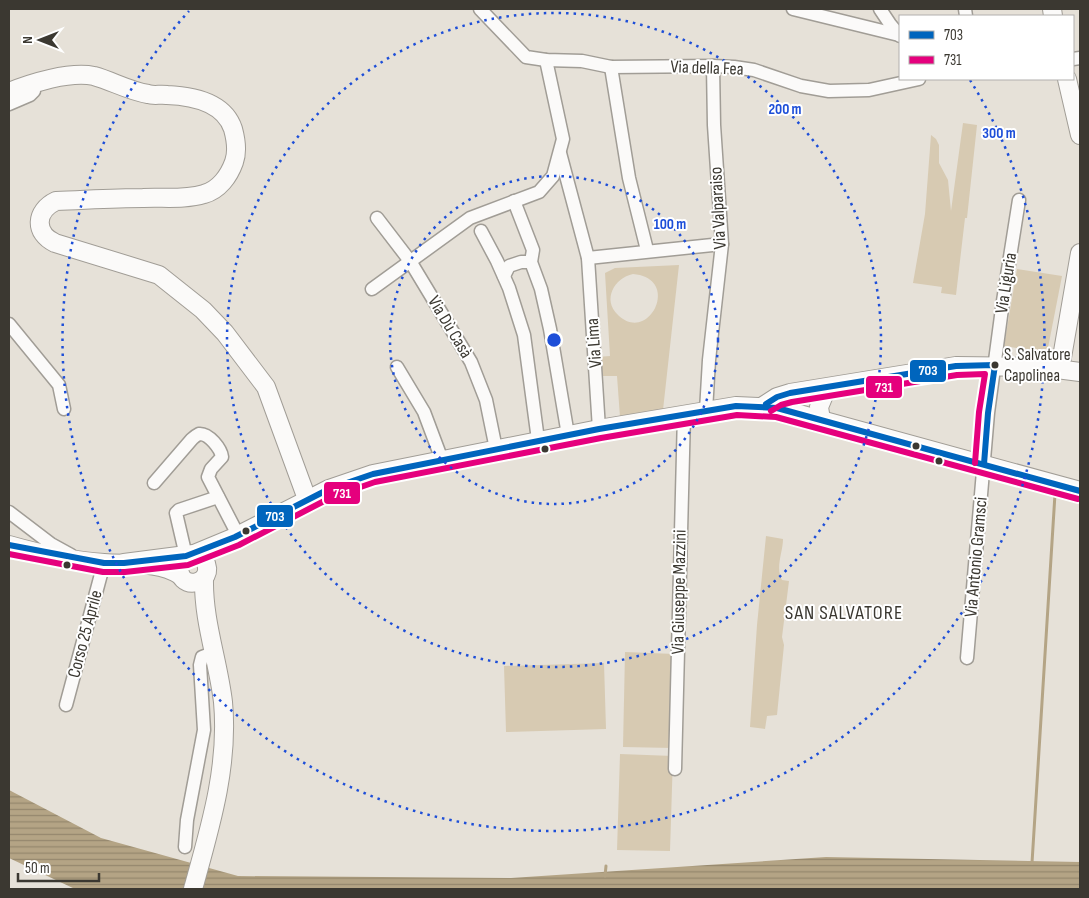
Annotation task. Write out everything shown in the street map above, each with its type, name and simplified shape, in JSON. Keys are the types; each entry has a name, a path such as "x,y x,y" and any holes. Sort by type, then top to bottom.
{"street":[{"name":"Via della Fea","path":"480,9 526,56 546,60 582,61 611,67 713,66 754,70 801,86 829,91 869,90 914,80"},
{"path":"793,9 899,35"},
{"path":"880,9 899,34"},
{"path":"372,289 470,218 539,192 553,176 563,139 546,60"},
{"name":"Via Valparaiso","path":"706,411 709,360 722,244 714,125 713,66"},
{"path":"611,67 629,178 647,250"},
{"path":"9,92 34,83 69,76 92,76 148,95 167,95 206,101 220,110 231,124 236,140 236,156 230,172 220,185 205,194 189,197 56,201 50,204 41,215 41,229 49,240 55,243 159,275 203,310 225,334 266,387 307,500"},
{"path":"1067,80 1080,135"},
{"path":"9,104 30,95 34,91 34,83"},
{"name":"Via Lima","path":"560,152 588,258 599,429"},
{"name":"Via Liguria","path":"995,365 1019,200"},
{"path":"514,201 533,250 531,262 541,290 550,329 568,435"},
{"name":"Via Dù Casà","path":"377,218 410,261 476,372 486,400 496,449"},
{"path":"481,232 504,276 524,335 538,440"},
{"path":"588,258 632,254 647,250 722,244"},
{"path":"1060,369 1080,253"},
{"path":"504,276 509,266 521,262 531,262"},
{"path":"9,324 59,385 64,409"},
{"path":"763,406 776,397 790,393 956,366 995,365 1080,372"},
{"name":"Via Antonio Gramsci","path":"967,658 984,464 995,365"},
{"path":"398,367 424,412 442,460"},
{"path":"785,410 796,404 824,395 842,385"},
{"path":"821,420 819,407 824,395"},
{"path":"12,544 80,560 193,568 237,536 307,500 343,484 374,474 538,440 736,406 763,406 785,410 1080,491"},
{"name":"Via Giuseppe Mazzini","path":"675,769 684,414"},
{"path":"154,483 192,439 199,434 206,436 222,452 222,457 211,469 208,478 237,536"},
{"path":"193,889 213,816 223,756 224,734 221,688 215,652 193,568 176,513 179,510 218,497"},
{"path":"9,512 51,544 80,560"},
{"path":"12,544 26,538 26,526"},
{"name":"Corso 25 Aprile","path":"66,705 104,563"},
{"path":"185,848 187,820 204,730 200,665 202,658 215,652"}],"shaded area":[{"path":"963,123 977,125 956,295 941,293 942,287 913,283 925,214 931,135 939,145 939,163 948,180 951,211"},
{"path":"679,265 663,410 620,417 617,376 598,376 597,357 610,356 605,273 615,268","holes":["633,274 648,278 656,286 658,297 656,307 649,316 640,322 630,322 618,315 613,309 611,296 612,290 620,280"]},
{"path":"1017,269 1062,276 1047,353 1004,346"},
{"path":"766,536 783,539 779,570 782,580 789,581 782,637 784,645 777,715 767,716 765,729 750,727 757,625"},
{"path":"625,652 675,654 673,748 623,747"},
{"path":"604,663 606,729 506,732 504,666"},
{"path":"620,754 673,756 670,851 617,850"},
{"path":"9,790 101,838 238,876 511,878 826,857 1080,862 1080,889 75,889 9,858"}],"waterway":[{"path":"1032,863 1055,494"},
{"path":"605,876 606,866"}],"transit line":[{"name":"703","path":"766,404 777,397 790,393 956,366 995,365 988,413 984,464"},
{"name":"731","path":"771,411 781,405 792,402 957,375 985,374 979,412 975,463"},
{"name":"703","path":"9,545 104,563 124,563 186,556 235,537 329,489 373,474 599,429 736,406 777,408 1080,491"},
{"name":"731","path":"9,554 103,572 125,572 188,565 239,545 332,497 375,482 601,438 737,415 776,417 1078,499"}],"place":[{"name":"S. Salvatore Capolinea","path":"995,365"}],"district":[{"name":"SAN SALVATORE","path":"844,613"}]}
